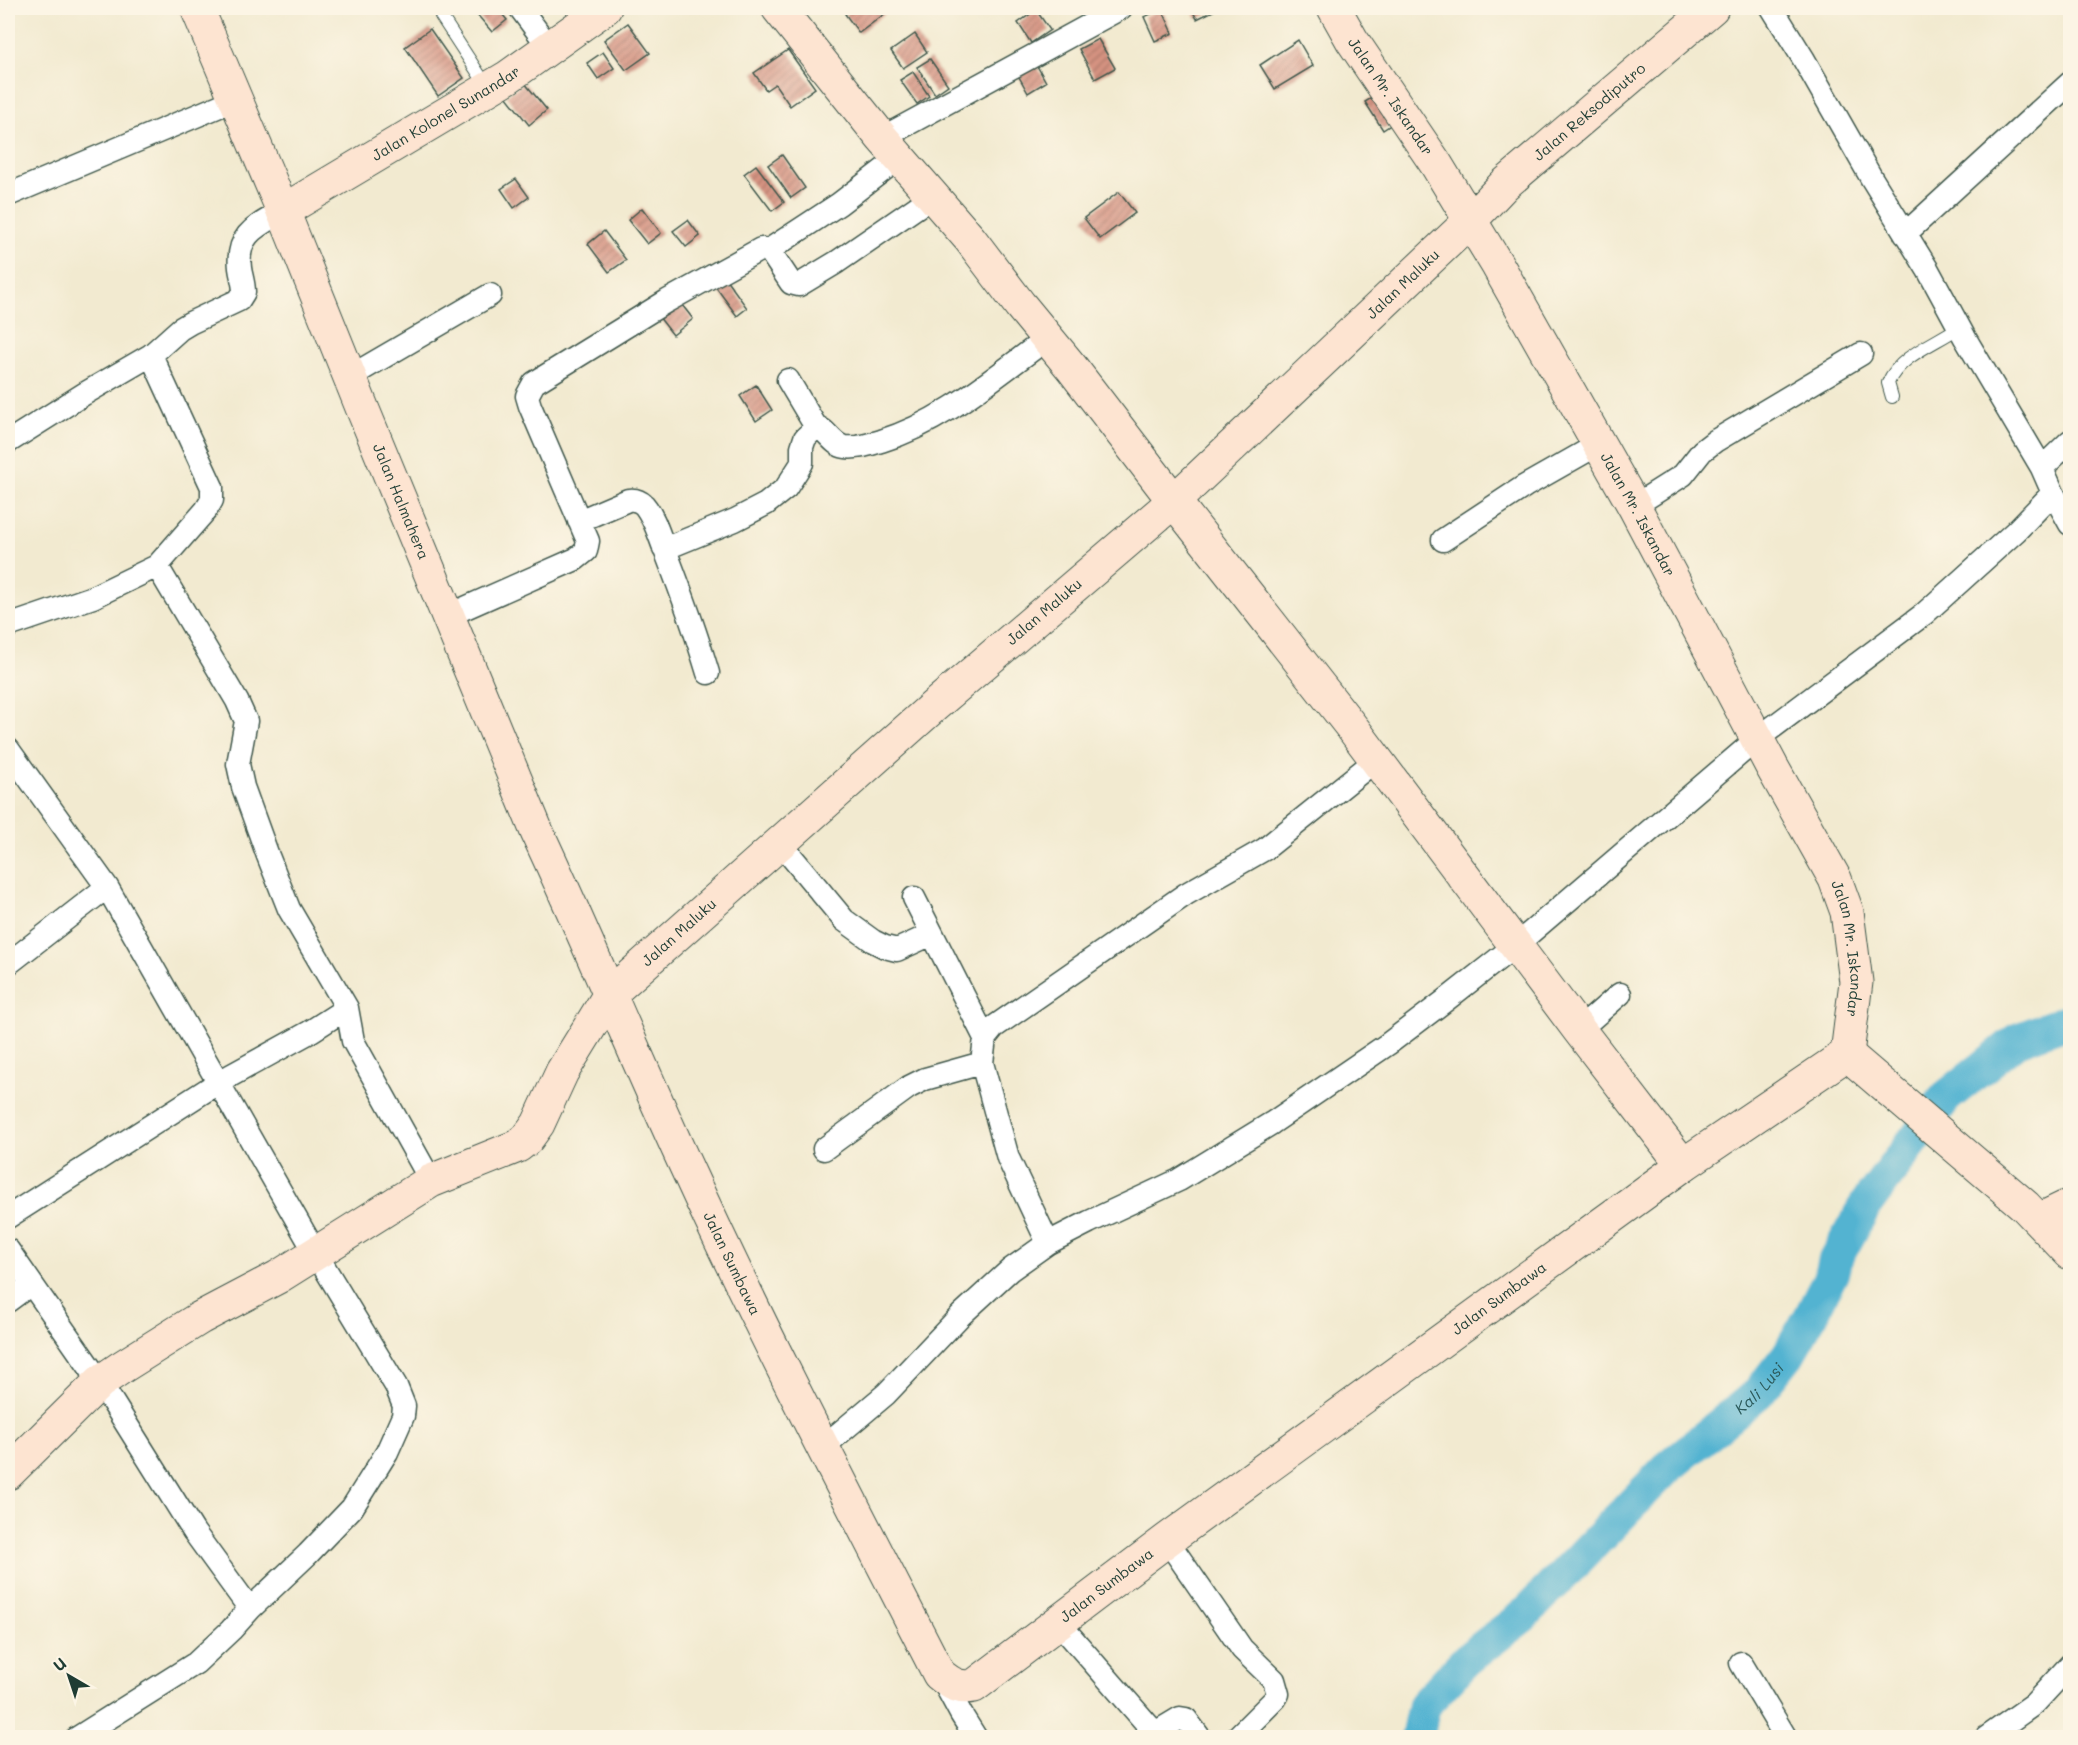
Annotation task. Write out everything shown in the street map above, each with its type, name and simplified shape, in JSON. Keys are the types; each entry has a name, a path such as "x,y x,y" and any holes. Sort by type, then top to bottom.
{"main road":[{"name":"Jalan Halmahera","path":"197,8 284,211 447,616 537,832 610,994"},
{"name":"Jalan Kolonel Sunandar","path":"284,211 489,88 605,8"},
{"path":"778,8 891,148 970,238 1376,760 1683,1165"},
{"name":"Jalan Mr. Iskandar","path":"1334,8 1352,40 1436,164 1498,266 1634,506 1757,739 1835,879 1846,912 1856,982 1847,1054"},
{"name":"Jalan Reksodiputro","path":"1470,221 1504,185 1712,8"},
{"name":"Jalan Maluku","path":"8,1473 100,1382 200,1318 278,1277 431,1181 518,1146 538,1124 562,1072 610,994 934,706 1174,501 1470,221"},
{"name":"Jalan Sumbawa","path":"610,994 690,1176 823,1447 939,1674 957,1687 964,1688 974,1686 1167,1540 1683,1165 1847,1054"},
{"path":"1847,1054 2032,1213 2070,1253"},
{"path":"2032,1213 2070,1205"}],"street":[{"path":"520,8 549,47"},
{"path":"447,616 582,556 586,551 588,541 527,396 534,383 667,301 761,249 769,250 839,204 891,148 1121,8"},
{"path":"1772,8 1928,270 2042,468 2070,524"},
{"path":"1905,234 2070,83"},
{"path":"8,195 236,99"},
{"path":"769,250 791,283 799,285 837,262 933,196"},
{"path":"8,442 151,355 190,322 239,300 244,292 239,264 242,243 246,235 284,211"},
{"path":"351,376 490,295"},
{"path":"788,380 816,427 833,441 846,447 863,446 905,434 928,423 1048,338"},
{"path":"1634,506 1683,475 1702,451 1715,441 1861,354"},
{"path":"8,626 93,597 157,566 212,500 212,487 151,355"},
{"path":"664,549 735,520 772,499 786,488 802,463 804,438 816,427"},
{"path":"2042,468 2070,441"},
{"path":"1443,540 1558,465 1599,444"},
{"path":"823,1447 886,1394 961,1315 1010,1270 1048,1244 1089,1221 1179,1180 1272,1123 1388,1044 1516,945 1757,739 1924,615 2054,493"},
{"path":"579,521 628,500 635,499 643,503 697,633 708,673"},
{"path":"157,566 237,701 246,721 238,764 247,797 289,909 347,1008 352,1041 431,1181"},
{"path":"8,749 107,887 315,1252 396,1386 404,1406 403,1416 387,1452 352,1508 308,1554 196,1663 77,1737"},
{"path":"1048,1244 1008,1158 982,1063 985,1038 994,1027 1186,894 1265,849 1376,760"},
{"path":"781,844 844,920 873,941 897,950 932,934"},
{"path":"8,964 107,887"},
{"path":"914,898 985,1038"},
{"path":"1579,1030 1620,994"},
{"path":"8,1217 219,1082 308,1033 347,1008"},
{"path":"824,1149 909,1087 925,1079 982,1063"},
{"path":"8,1250 100,1382 194,1532 249,1609"},
{"path":"8,1301 31,1284"},
{"path":"1167,1540 1242,1649 1274,1680 1278,1688 1275,1699 1236,1737"},
{"path":"1058,1622 1156,1735 1179,1718 1186,1719 1200,1737"},
{"path":"1742,1663 1786,1737"},
{"path":"1991,1736 2034,1704 2070,1669"},
{"path":"939,1674 976,1737"}],"lane":[{"path":"441,16 489,88"},
{"path":"1892,397 1888,383 1893,372 1905,360 1959,327"}],"building":[{"path":"479,8 497,8 507,20 492,32 474,11"},
{"path":"854,8 884,8 887,12 859,33 845,14"},
{"path":"1191,8 1219,8 1197,19"},
{"path":"1162,9 1173,33 1155,41 1144,17"},
{"path":"1036,10 1050,30 1031,43 1018,23"},
{"path":"628,23 650,53 626,70 604,40"},
{"path":"430,29 464,78 438,96 405,47"},
{"path":"915,34 927,52 903,68 891,51"},
{"path":"1098,39 1115,68 1095,79 1079,49"},
{"path":"1298,40 1313,66 1275,89 1260,65"},
{"path":"788,50 815,88 790,106 775,84 766,90 754,73"},
{"path":"603,52 614,68 598,79 587,63"},
{"path":"930,59 948,85 935,94 917,67"},
{"path":"1036,64 1046,82 1028,93 1018,75"},
{"path":"913,72 929,96 917,104 900,80"},
{"path":"524,82 547,110 529,125 506,96"},
{"path":"1378,94 1395,122 1383,130 1365,102"},
{"path":"782,155 805,188 791,198 768,165"},
{"path":"756,165 784,202 772,211 744,174"},
{"path":"516,179 529,197 514,208 501,189"},
{"path":"1119,192 1135,213 1100,239 1084,218"},
{"path":"642,208 661,233 647,244 628,220"},
{"path":"688,220 700,236 686,247 673,231"},
{"path":"604,231 626,260 609,272 588,244"},
{"path":"726,279 747,308 737,316 715,286"},
{"path":"679,301 693,319 673,335 659,317"},
{"path":"756,385 772,410 756,421 740,396"}],"waterway":[{"name":"Kali Lusi","path":"1417,1738 1424,1705 1466,1660 1523,1616 1667,1468 1758,1393 1788,1355 1810,1317 1832,1273 1835,1260 1866,1204 1946,1097 2017,1040 2070,1020"}]}
